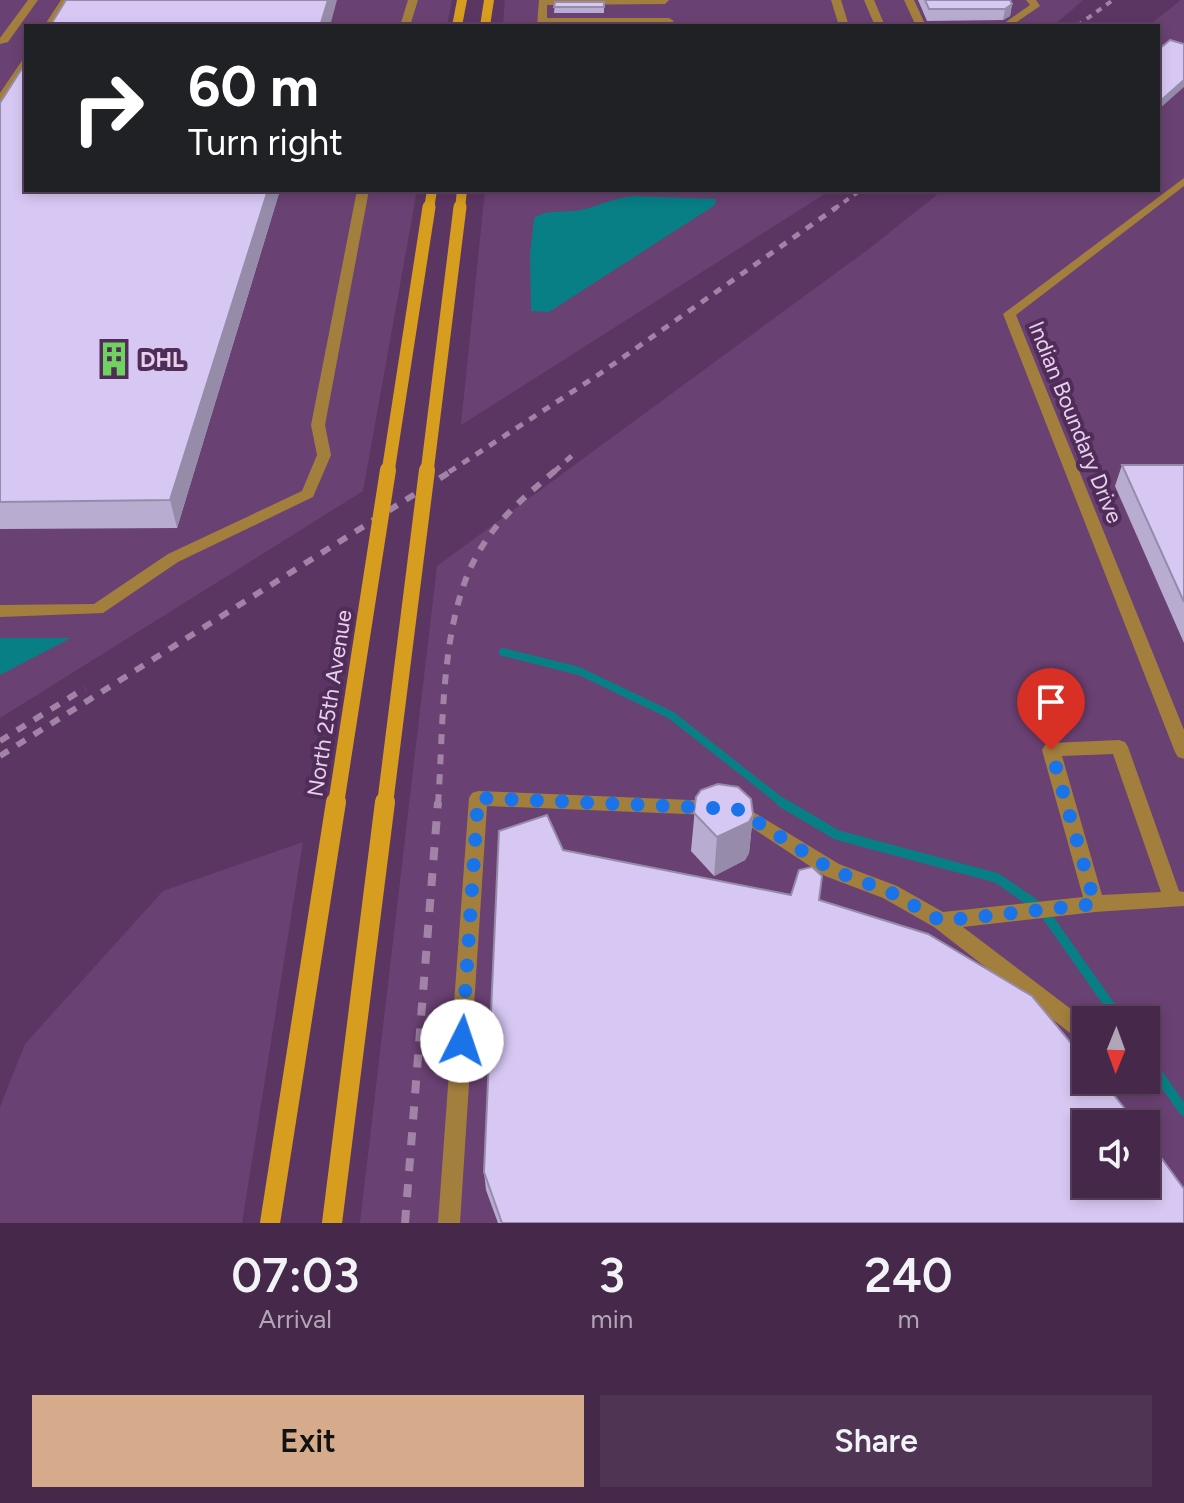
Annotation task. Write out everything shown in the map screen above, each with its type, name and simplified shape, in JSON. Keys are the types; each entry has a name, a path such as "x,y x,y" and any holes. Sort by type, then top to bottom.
{"main road":[{"path":"457,24 462,0"},
{"path":"485,24 489,0"},
{"name":"North 25th Avenue","path":"270,1223 432,192"},
{"path":"332,1223 462,192"}],"street":[{"path":"0,41 5,40 33,0"},
{"path":"50,24 66,0"},
{"path":"406,24 413,0"},
{"path":"665,0 669,23 542,24 542,1 665,0"},
{"path":"836,0 843,24"},
{"path":"869,0 879,24"},
{"path":"909,0 920,24"},
{"path":"1007,24 1033,3"},
{"path":"0,101 24,64"},
{"name":"Indian Boundary Drive","path":"1184,181 1009,314 1184,752"},
{"path":"0,611 97,609 173,558 308,494 324,455 318,425 363,192"},
{"path":"941,921 1095,904 1178,900 1119,747 1051,750 1095,904"},
{"path":"449,1223 478,798 737,809 832,870 890,892 941,921 1072,1022"}],"shaded area":[{"path":"0,0 452,0 447,24 24,24 24,192 417,192 363,491 0,718"},
{"path":"505,0 1083,0 1055,24 503,24"},
{"path":"1184,0 1184,1223 360,1223 437,566 870,248 940,192 1160,192 1160,24 1151,24"},
{"path":"485,192 828,192 461,425"},
{"path":"634,196 716,199 715,205 549,312 531,311 530,254 534,218"},
{"path":"0,638 71,638 0,675"},
{"path":"303,842 242,1223 0,1223 0,1107 25,1044 163,891"}],"building":[{"path":"66,0 328,0 321,24 51,24"},
{"path":"925,0 1010,0 1012,4 1005,9 929,9"},
{"path":"555,2 604,2 604,7 554,7"},
{"path":"1170,40 1184,44 1184,80 1160,101 1160,48"},
{"name":"DHL","path":"24,65 24,192 267,192 170,500 0,502 0,103"},
{"path":"1122,465 1184,465 1184,602"},
{"path":"718,784 738,787 751,799 753,815 749,822 717,837 694,813 696,797 701,790"},
{"path":"547,815 563,850 791,895 799,870 812,867 822,876 819,900 928,934 1032,996 1072,1044 1072,1094 1113,1094 1126,1110 1072,1110 1072,1198 1160,1198 1160,1156 1184,1189 1184,1223 502,1223 484,1172 499,831"}],"waterway":[{"path":"503,652 579,671 671,715 783,803"},
{"path":"783,803 837,835 997,878 1042,909 1110,1006"},
{"path":"1160,1077 1184,1111"}],"railway":[{"path":"1080,24 1113,0"},
{"path":"834,209 858,192"},
{"path":"449,472 598,375 837,207"},
{"path":"554,472 577,451"},
{"path":"0,756 453,470"},
{"path":"438,804 446,670 458,603 469,572 498,524 556,470"},
{"path":"0,741 85,688"},
{"path":"405,1223 438,802"}],"place":[{"name":"DHL","path":"114,359"}],"route":[{"path":"462,1041 478,798 737,809 832,870 890,892 941,921 1095,904 1051,750"}]}
